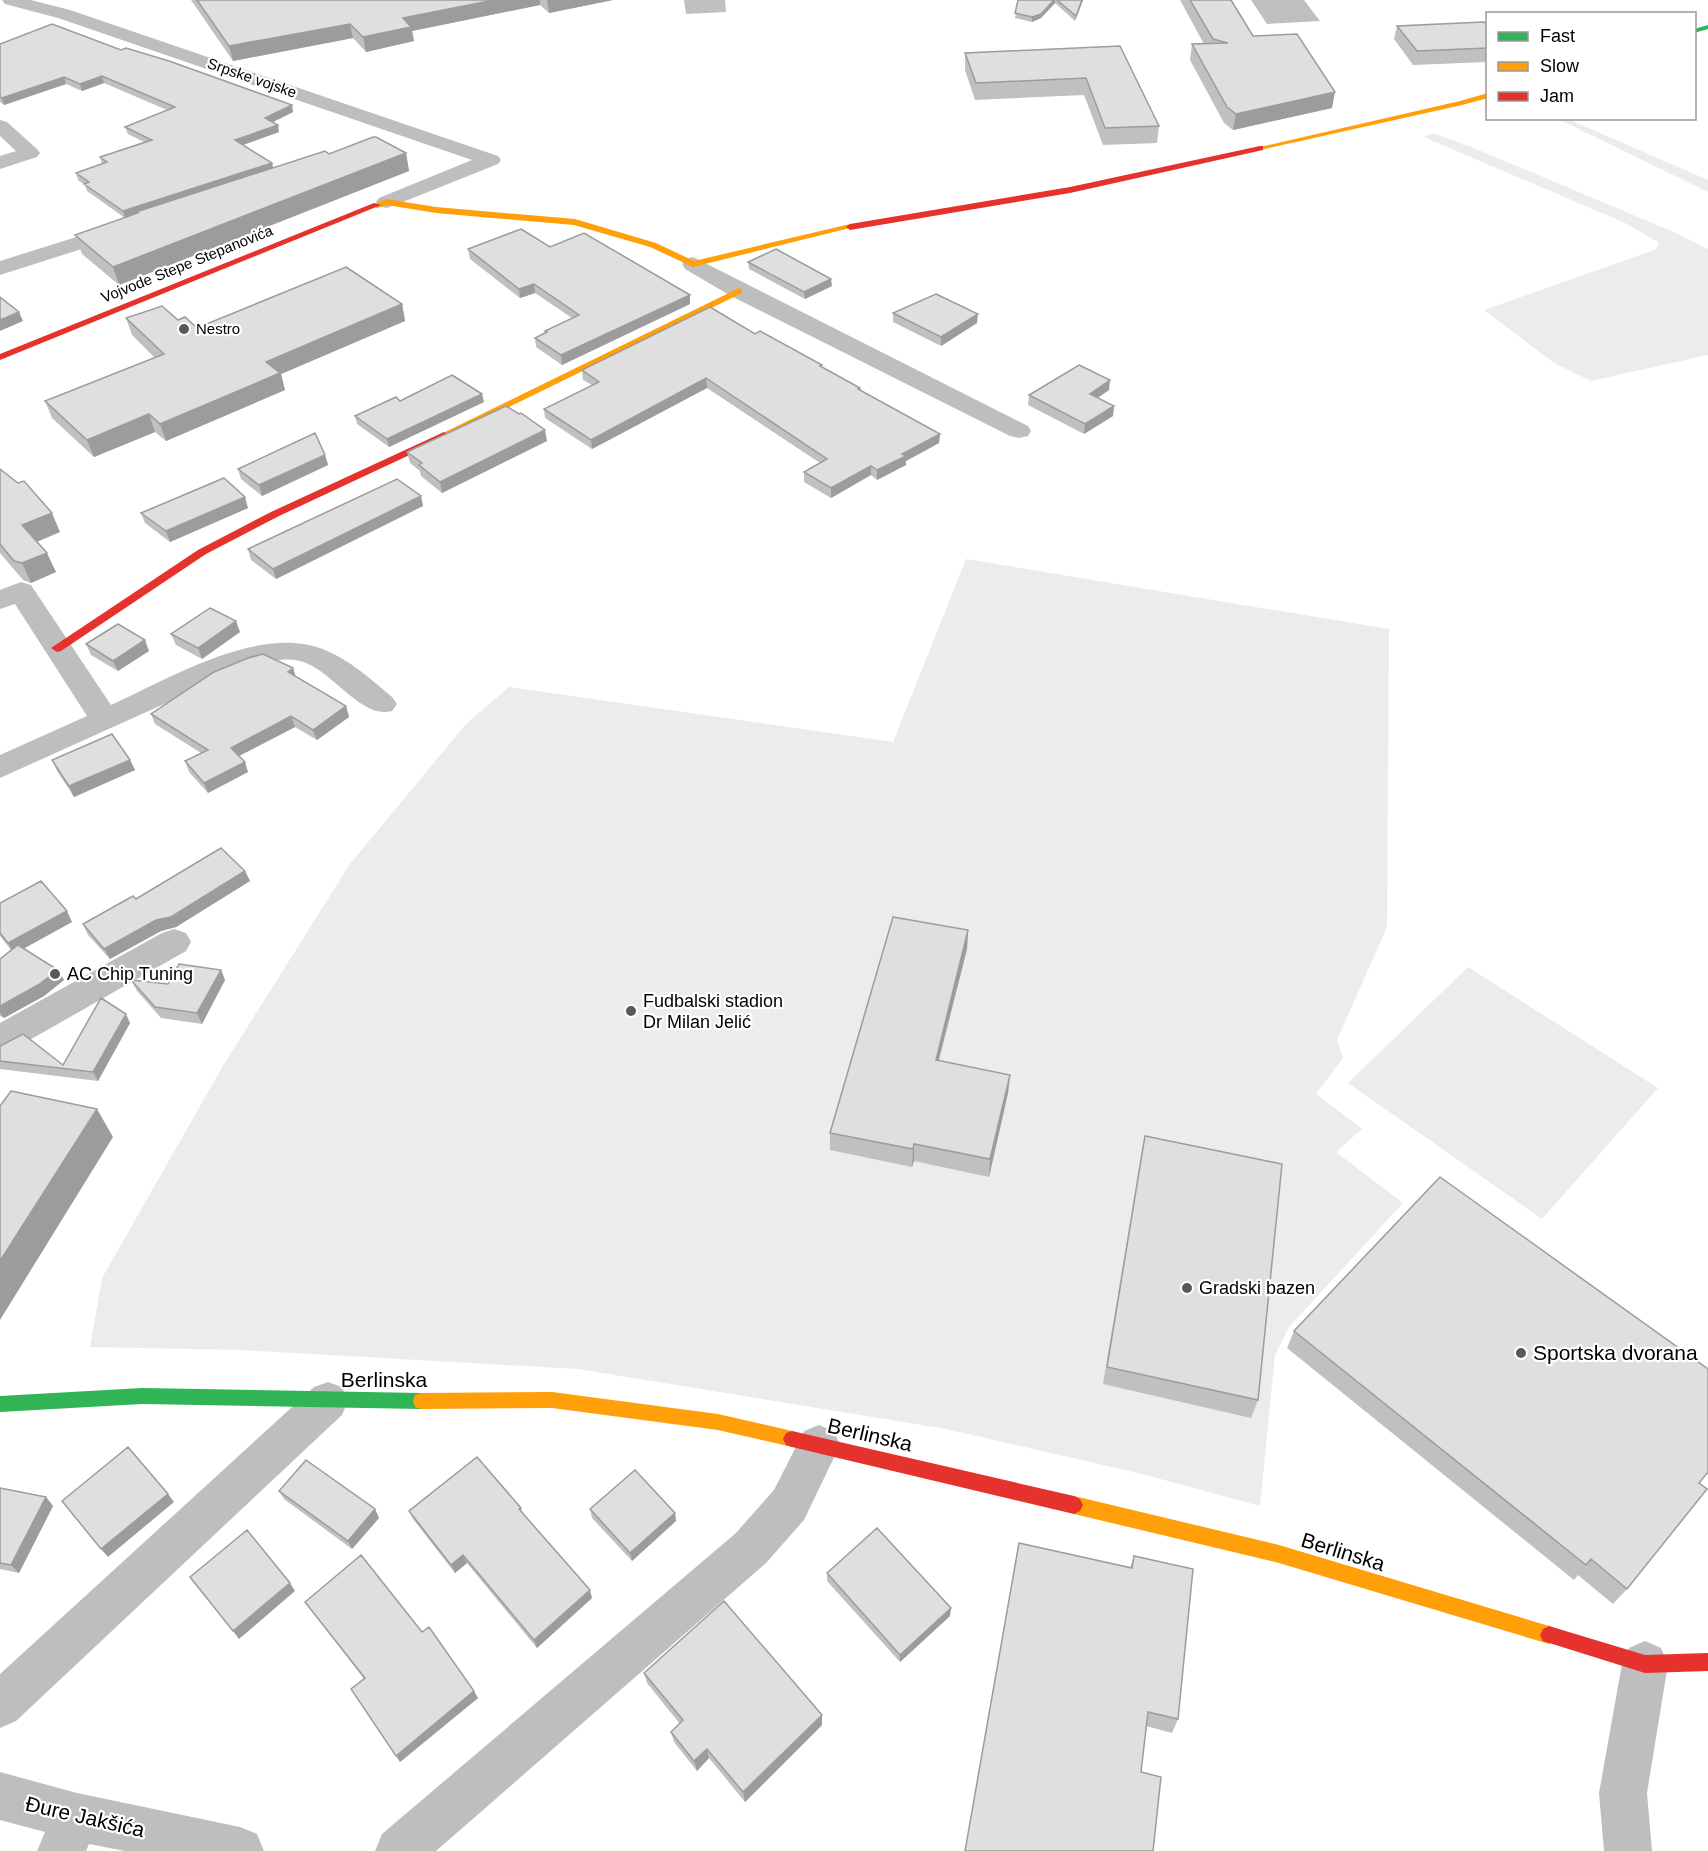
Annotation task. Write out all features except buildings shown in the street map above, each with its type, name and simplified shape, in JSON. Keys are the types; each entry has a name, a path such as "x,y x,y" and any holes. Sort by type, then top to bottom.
{"street":[{"name":"Srpske vojske","path":"11,0 64,14 491,160 386,202"},
{"path":"693,264 876,221 1070,190 1462,103 1486,96"},
{"path":"0,126 30,153 0,163"},
{"path":"384,146 424,136"},
{"path":"386,202 436,210 575,222 653,245 693,264 738,291 1019,431"},
{"name":"Vojvode Stepe Stepanovića","path":"0,357 386,202"},
{"path":"0,268 17,254 139,223"},
{"path":"57,648 202,552 265,519 514,402 738,291"},
{"path":"0,600 21,591 104,718"},
{"path":"0,767 104,718 258,652 295,649 329,662 382,704"},
{"path":"0,1040 174,942"},
{"name":"Berlinska","path":"0,1404 142,1396 328,1401 552,1400 718,1422 1279,1554 1645,1665 1708,1662"},
{"path":"0,1705 328,1401"},
{"path":"399,1851 750,1548 789,1505 819,1445"},
{"path":"1628,1851 1623,1793 1645,1665"},
{"name":"Đure Jakšića","path":"0,1796 69,1834 240,1851"}],"shaded area":[{"path":"1251,0 1304,0 1320,21 1267,24"},
{"path":"1560,120 1570,120 1708,180 1708,192"},
{"path":"1433,133 1676,233 1708,249 1708,355 1591,381 1554,363 1484,310 1657,249 1658,242 1625,223 1424,137"},
{"path":"966,559 1389,629 1387,927 1337,1040 1343,1058 1316,1094 1362,1129 1336,1152 1403,1203 1289,1327 1275,1355 1260,1506 1142,1474 946,1429 578,1369 240,1350 90,1347 102,1278 224,1064 350,864 466,724 509,687 893,742"},
{"path":"1468,967 1658,1088 1542,1219 1348,1083"}],"traffic: fast":[{"path":"1696,30 1708,27"},
{"path":"0,1404 142,1396 421,1401"}],"traffic: slow":[{"path":"1260,148 1486,96"},
{"path":"377,205 386,202 436,210 575,222 653,245 693,264 850,227"},
{"path":"444,435 739,291"},
{"path":"421,1401 552,1400 718,1422 792,1439"},
{"path":"1074,1505 1279,1554 1549,1635"}],"traffic: jam":[{"path":"850,227 1070,190 1260,148"},
{"path":"0,357 377,205"},
{"path":"57,648 202,552 275,514 444,435"},
{"path":"792,1439 1074,1505"},
{"path":"1549,1635 1645,1664 1708,1662"}],"place":[{"name":"Nestro","path":"184,329"},
{"name":"AC Chip Tuning","path":"55,974"},
{"name":"Fudbalski stadion Dr Milan Jelić","path":"631,1011"},
{"name":"Gradski bazen","path":"1187,1288"},
{"name":"Sportska dvorana","path":"1521,1353"}]}
